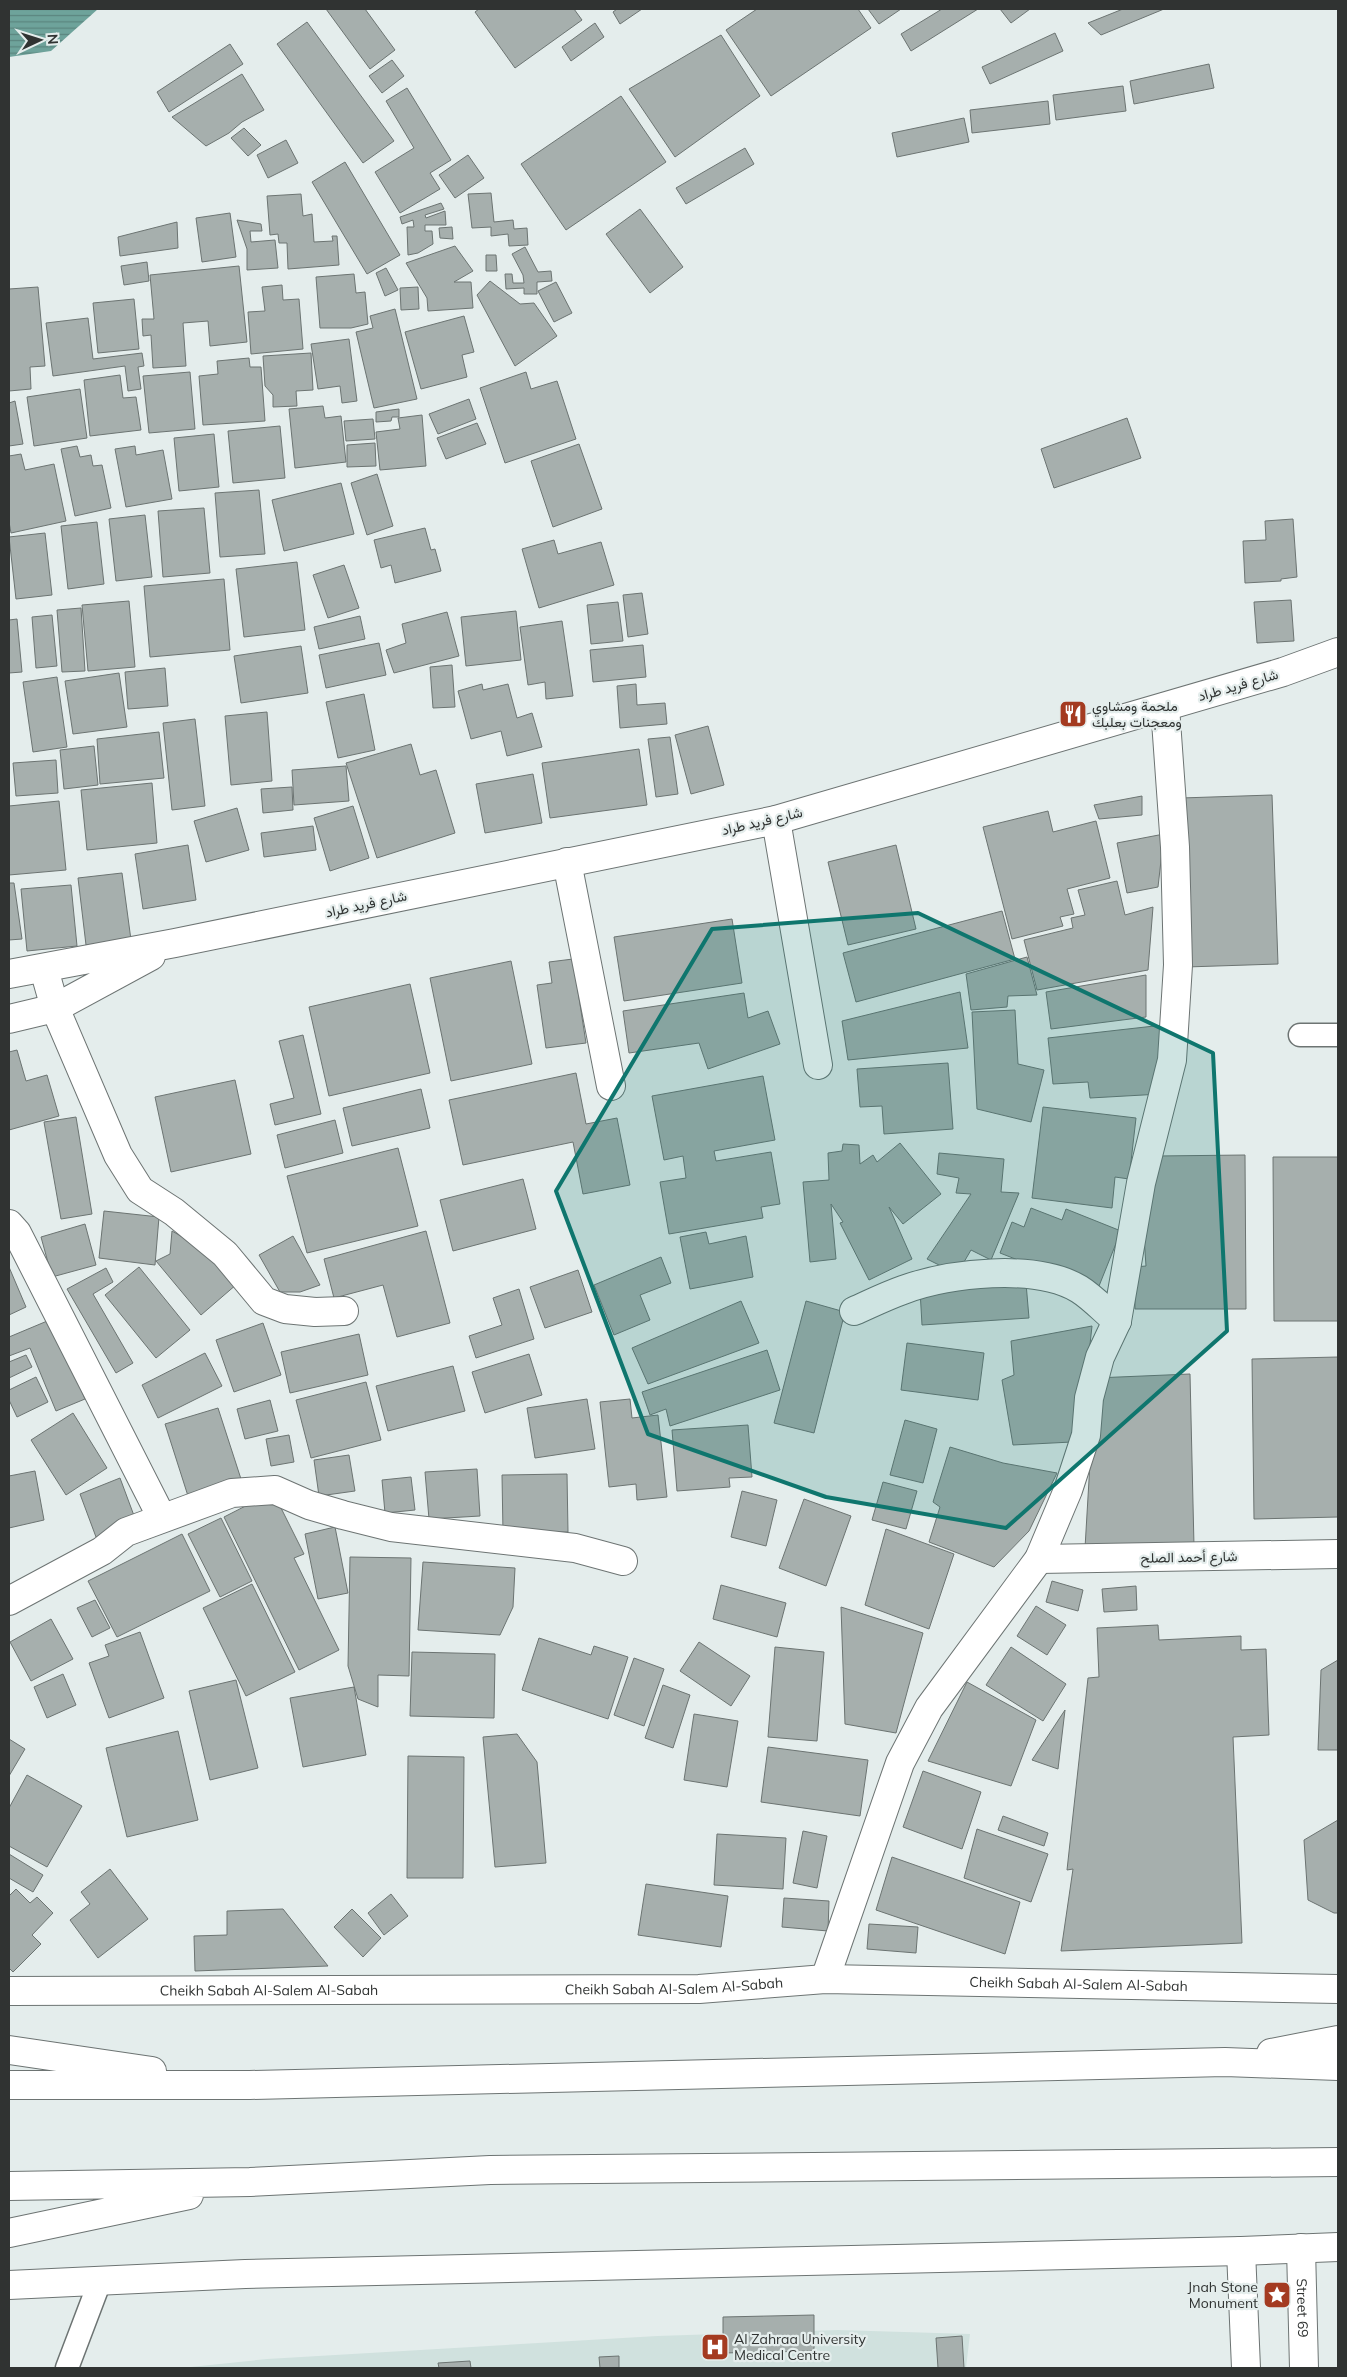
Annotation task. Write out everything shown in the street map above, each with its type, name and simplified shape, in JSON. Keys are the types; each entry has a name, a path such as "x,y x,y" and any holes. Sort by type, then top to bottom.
{"main road":[{"name":"شارع فريد طراد","path":"9,974 44,969 175,943 776,820 1283,672 1338,652"},
{"path":"825,1979 900,1763 929,1708 1039,1559 1074,1472 1086,1435 1089,1398 1100,1357 1117,1321 1141,1183 1172,1060 1178,965 1174,846 1165,707"},
{"path":"776,820 818,1065"},
{"path":"568,862 611,1086"},
{"name":"شارع فريد طراد","path":"9,1019 54,1008 175,943"},
{"path":"44,969 54,1008 118,1155 140,1190 174,1212 225,1254 264,1301 285,1309 344,1311"},
{"path":"9,1224 17,1233 162,1518"},
{"path":"854,1311 904,1289 936,1280 1012,1274 1050,1278 1079,1289 1117,1321"},
{"path":"9,1601 102,1551 126,1532 232,1493 275,1490 334,1513 391,1527 575,1548 623,1561"},
{"name":"شارع أحمد الصلح","path":"1039,1559 1338,1554"},
{"name":"Cheikh Sabah Al-Salem Al-Sabah","path":"9,1991 699,1989 825,1979 1338,1989"},
{"path":"1225,2062 1338,2040"},
{"path":"9,2050 250,2085"},
{"path":"9,2085 250,2085 1225,2062 1338,2066"},
{"path":"1280,2162 1338,2178"},
{"path":"9,2186 250,2182 490,2170 1338,2162"},
{"path":"9,2233 250,2182"},
{"path":"9,2285 245,2274 1241,2251 1338,2247"},
{"name":"Street 69","path":"1301,2248 1304,2368"},
{"path":"1241,2251 1246,2368"}],"lane":[{"path":"1300,1036 1338,1035"},
{"path":"67,2368 100,2281"}],"highlighted area":[{"path":"918,913 1213,1053 1227,1331 1006,1528 826,1497 648,1434 556,1191 712,929"}],"shaded area":[{"path":"9,9 98,9 51,51 9,57"},
{"name":"Al Zahraa University Medical Centre","path":"838,2330 970,2334 966,2368 181,2368 267,2359 657,2336"}],"building":[{"path":"326,9 365,9 395,50 370,69"},
{"path":"479,9 574,9 582,20 515,68 475,12"},
{"path":"617,9 642,9 620,24 613,12"},
{"path":"757,9 858,9 871,28 771,96 726,30"},
{"path":"868,9 901,9 879,24"},
{"path":"942,9 978,9 911,51 901,34"},
{"path":"1000,9 1030,9 1011,23"},
{"path":"1123,9 1164,9 1101,35 1088,23"},
{"path":"307,22 394,141 363,163 277,44"},
{"path":"595,23 604,37 571,61 562,47"},
{"path":"1055,33 1063,51 990,84 982,67"},
{"path":"721,35 760,96 675,157 629,89"},
{"path":"230,44 243,64 169,112 157,92"},
{"path":"392,60 404,76 382,93 369,76"},
{"path":"1209,64 1214,88 1134,104 1130,81"},
{"path":"242,74 264,110 242,122 229,133 206,146 172,117"},
{"path":"1123,86 1126,111 1056,120 1053,95"},
{"path":"407,88 451,160 430,173 440,189 400,213 375,172 414,148 386,101"},
{"path":"621,96 666,162 566,230 521,164"},
{"path":"1048,101 1050,124 972,133 970,110"},
{"path":"964,118 969,142 897,157 892,133"},
{"path":"244,128 261,145 248,156 231,138"},
{"path":"286,140 298,163 268,178 257,155"},
{"path":"745,148 754,164 686,204 676,188"},
{"path":"468,155 484,178 455,198 439,175"},
{"path":"345,162 400,255 367,274 312,182"},
{"path":"491,193 494,222 513,220 514,229 527,228 528,245 509,246 508,234 491,236 491,227 472,228 468,194"},
{"path":"301,194 303,216 312,214 314,242 333,241 332,236 337,236 339,265 288,269 287,243 279,243 278,234 270,235 267,196"},
{"path":"441,203 444,209 425,215 426,218 445,211 446,225 425,225 425,231 432,231 433,244 418,253 408,255 407,227 414,227 413,220 402,224 400,217"},
{"path":"640,209 683,267 650,293 606,234"},
{"path":"230,213 236,257 202,262 196,218"},
{"path":"237,220 261,224 262,231 250,231 251,242 275,240 278,268 247,270 247,249"},
{"path":"177,222 178,248 120,256 118,237"},
{"path":"452,227 453,239 440,238 439,228"},
{"path":"455,246 473,271 454,282 471,282 473,308 428,311 427,298 406,263"},
{"path":"525,247 538,272 551,271 552,281 537,282 537,294 524,294 524,288 506,289 505,274 512,274 513,283 524,283 523,275 512,254"},
{"path":"486,255 496,255 497,271 486,271"},
{"path":"147,262 149,281 124,285 121,266"},
{"path":"239,266 247,342 210,346 208,321 183,323 186,366 153,368 151,335 143,336 142,319 154,319 150,275"},
{"path":"386,268 398,290 385,296 376,273"},
{"path":"354,274 356,293 365,292 368,324 351,328 320,328 316,277"},
{"path":"490,281 520,304 534,303 557,336 515,366 477,295"},
{"path":"556,282 572,313 554,322 538,291"},
{"path":"282,285 283,300 299,299 303,349 251,354 248,312 265,311 262,287"},
{"path":"38,287 45,366 30,367 31,389 9,391 9,289"},
{"path":"418,287 419,309 401,310 400,288"},
{"path":"134,299 139,349 98,353 93,303"},
{"path":"395,309 417,399 374,408 356,332 373,328 370,316"},
{"path":"464,316 474,352 462,355 467,377 421,389 405,332"},
{"path":"88,318 93,359 142,353 144,366 138,367 141,389 128,391 125,366 53,376 46,323"},
{"path":"349,339 357,401 342,403 340,386 318,389 311,344"},
{"path":"311,353 313,390 296,391 297,406 273,407 273,395 265,386 263,356"},
{"path":"249,358 250,367 261,367 265,421 203,425 199,376 218,374 217,361"},
{"path":"190,372 195,429 149,433 143,376"},
{"path":"526,372 531,389 557,381 576,439 505,463 480,388"},
{"path":"120,375 123,398 136,397 141,430 90,436 84,380"},
{"path":"80,389 87,438 34,446 27,397"},
{"path":"469,399 476,419 438,434 429,414"},
{"path":"15,401 23,444 9,446 9,403"},
{"path":"323,406 325,418 341,416 346,462 295,468 289,409"},
{"path":"399,409 399,417 392,417 391,421 376,422 376,412"},
{"path":"422,415 426,466 380,470 376,432 400,429 398,418"},
{"path":"1127,418 1141,458 1054,488 1041,449"},
{"path":"373,419 375,439 346,441 344,421"},
{"path":"477,423 486,444 446,459 437,438"},
{"path":"280,426 285,478 233,483 228,431"},
{"path":"214,434 219,487 179,491 174,438"},
{"path":"375,443 376,466 347,467 347,445"},
{"path":"579,444 602,509 553,527 531,461"},
{"path":"77,446 80,457 91,455 93,466 102,465 111,508 75,516 61,449"},
{"path":"135,446 136,455 163,450 172,499 126,507 115,449"},
{"path":"21,454 25,470 54,464 66,521 11,533 9,522 9,456"},
{"path":"377,474 393,526 367,535 351,483"},
{"path":"341,483 354,534 284,551 272,500"},
{"path":"259,490 265,554 220,557 215,493"},
{"path":"204,508 210,573 163,577 158,511"},
{"path":"145,515 152,577 116,581 109,519"},
{"path":"1293,519 1297,577 1281,579 1281,581 1245,583 1243,541 1266,540 1265,521"},
{"path":"97,522 104,584 68,589 61,526"},
{"path":"425,528 431,550 435,549 441,571 395,583 391,565 381,568 374,540"},
{"path":"45,533 52,595 16,599 9,537"},
{"path":"554,540 558,554 601,542 614,585 539,608 522,549"},
{"path":"297,562 305,630 244,637 236,569"},
{"path":"344,565 359,608 328,618 313,575"},
{"path":"224,579 230,650 150,657 144,586"},
{"path":"642,593 648,634 628,637 623,595"},
{"path":"1291,600 1294,641 1257,643 1254,602"},
{"path":"129,601 135,667 88,671 82,605"},
{"path":"618,602 623,641 591,644 587,605"},
{"path":"81,608 85,671 62,672 57,610"},
{"path":"516,611 521,660 466,666 461,617"},
{"path":"447,612 459,656 394,673 386,650 406,643 402,624"},
{"path":"52,615 57,666 36,668 32,617"},
{"path":"360,616 365,639 319,649 314,627"},
{"path":"17,619 22,672 9,673 9,620"},
{"path":"562,621 573,696 546,699 545,682 528,685 520,627"},
{"path":"379,643 386,675 326,688 319,655"},
{"path":"643,645 646,677 593,682 590,650"},
{"path":"301,646 308,693 241,703 234,656"},
{"path":"452,665 455,707 433,708 430,667"},
{"path":"165,668 168,706 128,709 125,672"},
{"path":"119,673 127,727 73,734 65,681"},
{"path":"57,677 67,747 33,752 23,682"},
{"path":"482,684 483,690 508,684 517,718 532,713 542,747 507,756 501,731 471,739 458,691"},
{"path":"636,684 637,705 665,703 667,724 620,728 617,686"},
{"path":"364,694 375,750 338,758 326,702"},
{"path":"267,712 272,781 231,785 225,716"},
{"path":"195,719 205,806 172,810 163,723"},
{"path":"708,726 724,785 691,794 675,735"},
{"path":"159,732 164,778 100,784 97,739"},
{"path":"670,737 678,794 656,797 648,739"},
{"path":"411,744 420,775 436,770 455,833 377,858 346,763"},
{"path":"94,746 98,785 64,789 60,750"},
{"path":"639,749 647,805 550,818 542,763"},
{"path":"56,760 58,793 16,796 13,763"},
{"path":"346,766 349,801 294,805 292,770"},
{"path":"533,774 542,823 485,833 476,784"},
{"path":"152,783 157,843 87,850 81,790"},
{"path":"292,787 293,810 263,813 261,789"},
{"path":"1272,795 1278,964 1186,967 1181,798"},
{"path":"1142,796 1142,815 1099,819 1094,805"},
{"path":"59,801 66,870 9,875 9,806"},
{"path":"353,806 369,858 330,871 314,818"},
{"path":"237,808 249,850 206,862 194,821"},
{"path":"1048,811 1053,832 1096,821 1110,878 1067,889 1074,914 1060,917 1063,926 1012,939 983,827"},
{"path":"313,826 316,850 264,857 261,833"},
{"path":"1164,834 1158,887 1127,893 1117,843"},
{"path":"188,845 196,900 143,909 135,854"},
{"path":"896,845 916,929 848,945 828,862"},
{"path":"122,873 131,940 86,945 78,878"},
{"path":"1117,881 1125,915 1153,907 1148,970 1037,990 1024,940 1073,928 1071,918 1085,915 1078,890"},
{"path":"9,883 14,883 22,939 9,940"},
{"path":"71,885 77,946 27,951 21,889"},
{"path":"1002,911 1015,959 856,1002 843,953"},
{"path":"732,919 742,983 624,1001 614,937"},
{"path":"1027,957 1037,995 1008,996 1007,1007 971,1010 966,974"},
{"path":"573,959 586,1043 546,1048 537,985 552,983 549,962"},
{"path":"511,961 532,1064 451,1081 430,978"},
{"path":"1146,975 1146,1017 1051,1029 1046,992"},
{"path":"410,984 430,1073 329,1096 309,1007"},
{"path":"960,992 968,1048 848,1060 842,1021"},
{"path":"744,993 748,1018 768,1011 780,1044 708,1069 699,1043 629,1053 623,1011"},
{"path":"1015,1010 1018,1064 1044,1070 1031,1122 977,1109 972,1012"},
{"path":"1172,1024 1161,1094 1090,1098 1088,1082 1053,1084 1048,1038"},
{"path":"303,1035 321,1114 275,1125 270,1104 294,1098 279,1041"},
{"path":"17,1050 26,1081 47,1075 59,1116 9,1130 9,1052"},
{"path":"948,1063 953,1129 884,1134 882,1106 860,1107 857,1069"},
{"path":"576,1073 586,1124 617,1118 630,1185 583,1194 573,1142 463,1165 449,1100"},
{"path":"763,1076 775,1140 714,1151 716,1161 771,1152 780,1204 761,1207 763,1218 669,1234 660,1182 686,1178 683,1156 664,1160 652,1096"},
{"path":"235,1080 251,1154 171,1172 155,1097"},
{"path":"421,1089 430,1128 352,1146 343,1108"},
{"path":"1043,1107 1136,1118 1129,1179 1115,1177 1112,1208 1032,1198"},
{"path":"76,1117 92,1214 61,1219 44,1122"},
{"path":"335,1120 343,1153 285,1168 277,1135"},
{"path":"900,1143 941,1194 903,1224 889,1207 912,1259 869,1280 840,1223 843,1222 831,1204 836,1259 810,1262 803,1182 829,1180 828,1153 842,1151 843,1144 859,1145 860,1164 873,1155 877,1162"},
{"path":"398,1148 418,1226 307,1253 287,1176"},
{"path":"939,1153 1004,1159 1001,1192 1019,1193 991,1260 971,1250 957,1274 927,1259 971,1194 956,1193 959,1178 937,1174"},
{"path":"1245,1155 1246,1309 1135,1309 1134,1267 1146,1266 1142,1208 1157,1156"},
{"path":"1273,1157 1338,1157 1338,1321 1274,1321"},
{"path":"523,1179 536,1229 453,1251 440,1200"},
{"path":"1031,1208 1062,1220 1066,1209 1121,1231 1097,1291 1000,1253 1012,1222 1024,1227"},
{"path":"104,1211 159,1217 155,1265 99,1258"},
{"path":"85,1224 96,1265 52,1277 41,1237"},
{"path":"172,1231 212,1254 237,1284 201,1315 156,1261 170,1254"},
{"path":"426,1231 450,1323 397,1337 383,1285 334,1298 324,1259"},
{"path":"706,1232 709,1244 746,1236 753,1277 690,1289 680,1237"},
{"path":"293,1236 320,1285 300,1292 280,1292 259,1255"},
{"path":"661,1257 671,1283 640,1295 650,1320 614,1335 594,1285"},
{"path":"9,1267 26,1307 9,1315"},
{"path":"139,1267 190,1330 156,1358 105,1295"},
{"path":"106,1268 113,1282 93,1294 133,1363 116,1373 67,1289"},
{"path":"578,1270 592,1312 545,1328 530,1287"},
{"path":"1026,1283 1029,1318 922,1325 920,1290"},
{"path":"519,1289 534,1339 476,1358 469,1336 502,1325 493,1298"},
{"path":"741,1301 759,1343 648,1384 632,1348"},
{"path":"806,1301 845,1312 814,1433 774,1423"},
{"path":"52,1319 85,1399 56,1411 30,1348 9,1356 9,1337"},
{"path":"263,1323 281,1375 234,1392 216,1340"},
{"path":"1092,1326 1082,1418 1072,1442 1013,1445 1002,1380 1014,1375 1011,1341"},
{"path":"359,1334 368,1375 290,1393 281,1352"},
{"path":"907,1343 984,1353 978,1400 901,1390"},
{"path":"767,1350 780,1390 670,1426 666,1409 650,1415 642,1392"},
{"path":"205,1353 222,1386 158,1418 142,1385"},
{"path":"529,1354 542,1395 485,1413 472,1372"},
{"path":"26,1355 32,1367 9,1378 9,1362"},
{"path":"1338,1357 1338,1517 1254,1519 1252,1359"},
{"path":"453,1366 465,1411 388,1431 376,1386"},
{"path":"1190,1374 1194,1546 1085,1548 1095,1378"},
{"path":"36,1377 48,1402 17,1417 9,1400 9,1390"},
{"path":"366,1382 381,1440 311,1458 296,1400"},
{"path":"587,1399 595,1449 535,1458 527,1408"},
{"path":"630,1399 632,1418 658,1415 667,1497 637,1500 636,1484 609,1487 600,1402"},
{"path":"270,1400 278,1431 245,1439 237,1409"},
{"path":"218,1408 241,1479 188,1496 165,1424"},
{"path":"73,1413 107,1468 66,1495 31,1440"},
{"path":"905,1420 937,1429 923,1483 890,1475"},
{"path":"748,1425 752,1477 729,1478 730,1487 677,1491 672,1430"},
{"path":"289,1435 294,1462 271,1466 266,1439"},
{"path":"950,1447 1003,1463 1057,1473 1029,1531 994,1567 929,1542 940,1507 933,1502"},
{"path":"349,1455 355,1491 319,1496 314,1460"},
{"path":"477,1469 480,1516 429,1519 425,1472"},
{"path":"35,1471 44,1520 9,1528 9,1476"},
{"path":"567,1474 568,1532 503,1533 502,1475"},
{"path":"411,1477 415,1510 385,1513 382,1480"},
{"path":"120,1478 136,1521 96,1537 80,1494"},
{"path":"883,1482 917,1491 906,1529 872,1520"},
{"path":"742,1491 777,1500 766,1546 731,1537"},
{"path":"273,1492 304,1554 294,1558 339,1650 299,1670 224,1517"},
{"path":"804,1499 851,1516 826,1586 779,1568"},
{"path":"221,1518 252,1581 220,1597 188,1534"},
{"path":"335,1527 348,1593 318,1599 305,1534"},
{"path":"886,1529 954,1554 929,1629 865,1605"},
{"path":"182,1534 210,1591 117,1637 88,1581"},
{"path":"350,1557 411,1558 409,1676 378,1675 378,1707 358,1699 348,1666"},
{"path":"423,1562 515,1568 513,1607 500,1635 418,1630"},
{"path":"1052,1581 1083,1590 1078,1611 1046,1602"},
{"path":"252,1584 295,1672 246,1696 203,1608"},
{"path":"721,1585 786,1603 777,1637 713,1619"},
{"path":"1136,1586 1137,1610 1104,1612 1102,1589"},
{"path":"95,1600 110,1628 92,1637 77,1608"},
{"path":"1036,1606 1066,1625 1047,1655 1017,1636"},
{"path":"841,1607 923,1633 896,1733 845,1724"},
{"path":"51,1619 73,1659 31,1681 10,1642"},
{"path":"1158,1625 1159,1640 1241,1636 1241,1650 1266,1649 1269,1735 1233,1737 1242,1943 1061,1951 1073,1869 1067,1870 1088,1678 1099,1677 1097,1628"},
{"path":"140,1632 164,1698 109,1718 89,1663 109,1656 105,1645"},
{"path":"539,1638 591,1655 594,1646 628,1657 608,1719 522,1690"},
{"path":"699,1642 750,1676 731,1706 680,1671"},
{"path":"775,1647 824,1652 817,1741 768,1737"},
{"path":"1011,1647 1066,1684 1043,1721 986,1685"},
{"path":"412,1652 495,1654 494,1718 410,1716"},
{"path":"634,1658 664,1669 644,1726 614,1715"},
{"path":"1338,1660 1338,1750 1318,1750 1321,1670"},
{"path":"63,1674 76,1705 47,1718 34,1687"},
{"path":"236,1680 258,1768 210,1780 189,1691"},
{"path":"967,1682 1036,1720 1011,1786 928,1761"},
{"path":"663,1685 690,1695 673,1748 645,1738"},
{"path":"354,1687 366,1755 303,1767 290,1698"},
{"path":"1065,1710 1058,1769 1032,1760"},
{"path":"694,1714 738,1721 727,1787 684,1780"},
{"path":"178,1731 198,1820 127,1837 106,1748"},
{"path":"517,1734 537,1762 546,1863 495,1867 483,1737"},
{"path":"9,1739 25,1749 9,1776"},
{"path":"768,1747 868,1760 860,1816 761,1802"},
{"path":"408,1756 464,1757 463,1878 407,1878"},
{"path":"923,1771 981,1792 962,1849 903,1827"},
{"path":"27,1775 82,1806 47,1867 9,1846 9,1808"},
{"path":"1003,1816 1048,1833 1044,1846 998,1830"},
{"path":"1338,1820 1338,1913 1334,1913 1308,1900 1304,1840"},
{"path":"977,1829 1048,1854 1031,1902 964,1878"},
{"path":"803,1831 827,1836 817,1888 793,1883"},
{"path":"717,1834 786,1838 783,1889 714,1885"},
{"path":"9,1854 43,1875 33,1892 9,1878"},
{"path":"892,1857 1020,1902 1005,1954 876,1910"},
{"path":"110,1869 148,1919 98,1958 70,1920 90,1904 81,1892"},
{"path":"646,1884 728,1896 721,1947 638,1935"},
{"path":"16,1889 30,1903 37,1897 53,1913 32,1935 41,1944 13,1972 9,1968 9,1896"},
{"path":"391,1894 408,1916 384,1935 368,1913"},
{"path":"784,1898 829,1901 828,1931 782,1927"},
{"path":"283,1909 328,1966 195,1971 194,1936 227,1935 227,1911"},
{"path":"352,1909 381,1938 363,1957 334,1927"},
{"path":"869,1924 918,1927 916,1953 867,1949"},
{"path":"814,2315 814,2351 723,2353 723,2317"},
{"path":"962,2336 964,2368 938,2368 936,2338"},
{"path":"619,2356 619,2368 600,2368 599,2357"},
{"path":"470,2361 471,2368 439,2368 438,2363"}],"place":[{"name":"ملحمة ومشاوي ومعجنات بعلبك","path":"1073,714"},
{"name":"Jnah Stone Monument","path":"1277,2295"},
{"name":"Al Zahraa University Medical Centre","path":"715,2347"}]}
